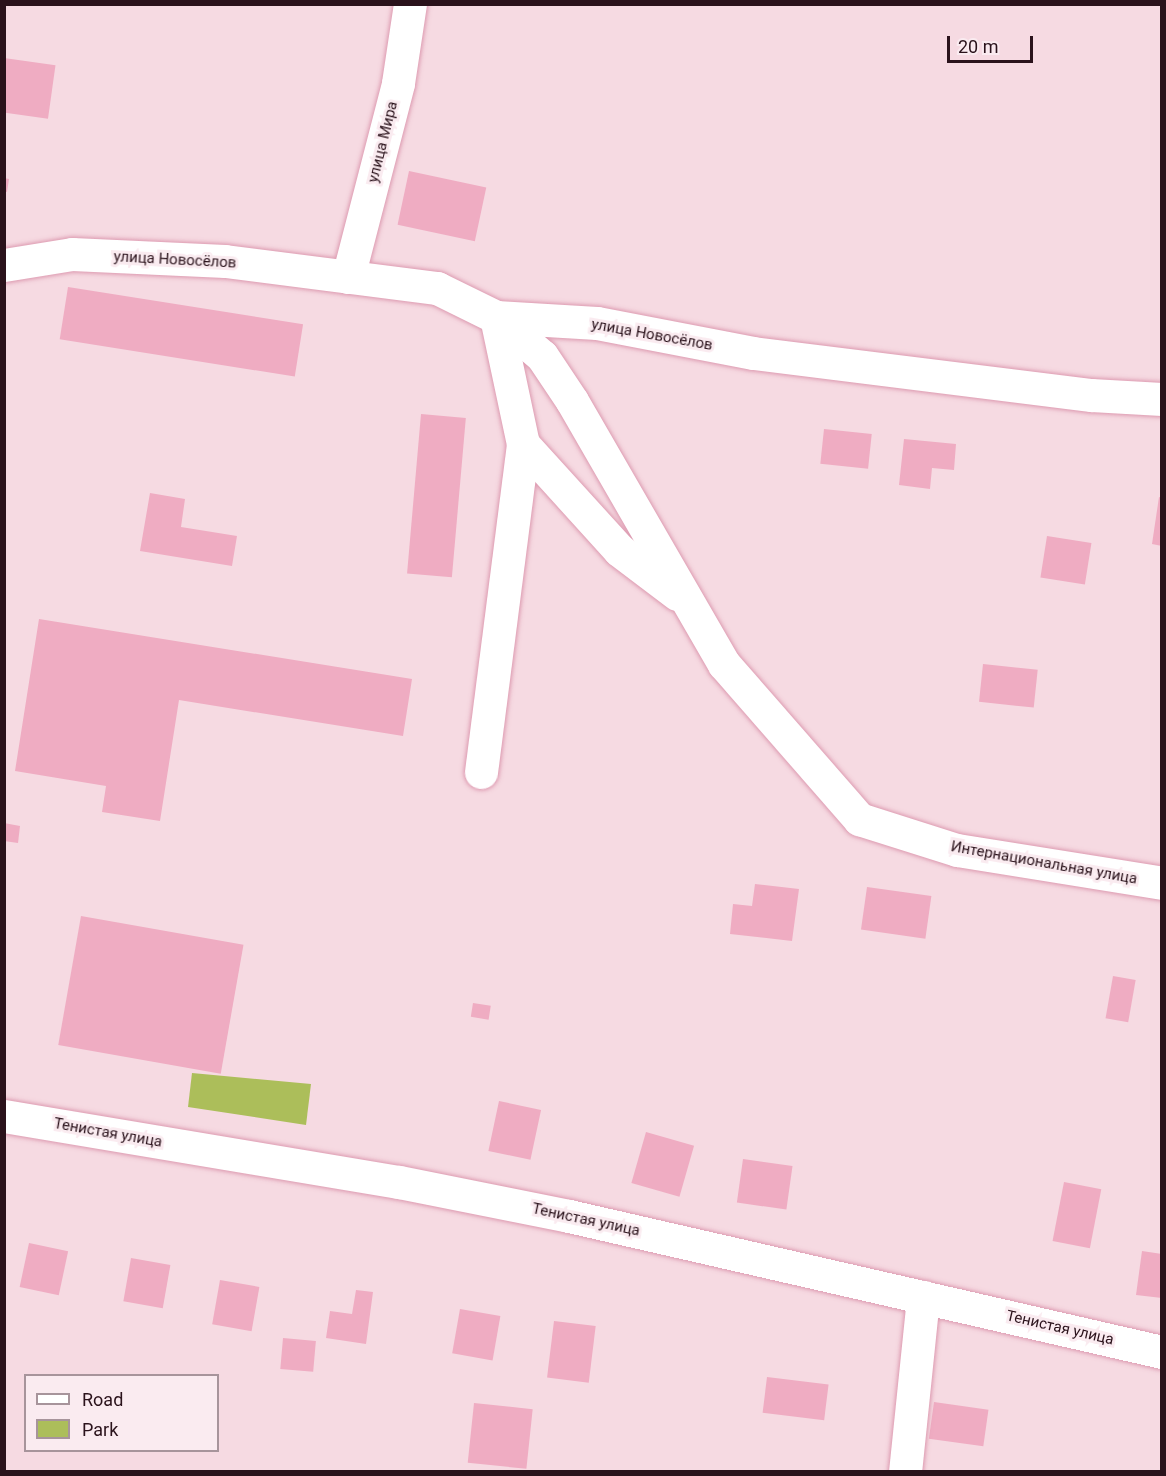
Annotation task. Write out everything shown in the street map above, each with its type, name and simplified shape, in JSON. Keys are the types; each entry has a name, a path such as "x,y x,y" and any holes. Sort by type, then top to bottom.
{"street":[{"name":"улица Мира","path":"348,277 398,83 410,4"},
{"name":"улица Новосёлов","path":"4,265 72,254 225,261 437,288 496,317 597,323 753,353 1091,395 1161,399"},
{"path":"481,772 523,444 496,317"},
{"path":"496,317 542,356 688,602"},
{"path":"523,444 619,550 688,602"},
{"name":"Интернациональная улица","path":"688,602 724,664 859,819 957,850 1161,884"},
{"name":"Тенистая улица","path":"4,1116 399,1182 569,1216 1161,1352"},
{"path":"905,1472 923,1297"}],"green space":[{"path":"192,1073 311,1084 306,1125 188,1107"}],"building":[{"path":"4,58 55,65 48,119 4,113"},
{"path":"409,171 486,187 475,241 398,225"},
{"path":"4,178 9,179 7,192 4,191"},
{"path":"68,287 303,324 295,377 60,339"},
{"path":"421,414 466,418 452,577 407,573"},
{"path":"824,429 872,434 868,469 820,464"},
{"path":"904,439 956,444 954,470 932,468 930,489 899,485"},
{"path":"150,493 185,499 181,527 237,536 232,566 140,551"},
{"path":"1159,497 1162,498 1162,546 1152,544"},
{"path":"1047,536 1091,543 1085,585 1040,577"},
{"path":"39,619 412,679 403,736 179,700 160,821 102,812 106,786 15,771"},
{"path":"983,664 1038,670 1034,708 979,702"},
{"path":"4,823 20,826 18,843 4,841"},
{"path":"755,884 799,889 792,941 730,934 733,904 752,906"},
{"path":"867,887 931,896 925,939 861,930"},
{"path":"81,916 243,945 221,1074 58,1045"},
{"path":"1113,976 1136,980 1128,1022 1106,1018"},
{"path":"473,1003 491,1006 489,1020 471,1017"},
{"path":"499,1101 541,1110 530,1160 488,1151"},
{"path":"646,1132 694,1146 679,1197 631,1183"},
{"path":"743,1159 793,1166 786,1210 737,1203"},
{"path":"1064,1182 1101,1189 1090,1248 1053,1241"},
{"path":"29,1243 68,1251 59,1295 20,1287"},
{"path":"1142,1251 1162,1254 1162,1298 1136,1295"},
{"path":"131,1258 170,1265 163,1308 123,1301"},
{"path":"220,1280 259,1287 252,1331 212,1324"},
{"path":"356,1290 373,1292 366,1344 326,1338 330,1311 352,1314"},
{"path":"460,1309 500,1316 493,1360 452,1353"},
{"path":"554,1321 596,1326 589,1383 547,1378"},
{"path":"283,1338 316,1341 313,1372 280,1369"},
{"path":"767,1377 829,1385 824,1420 763,1413"},
{"path":"934,1402 988,1410 983,1446 929,1439"},
{"path":"474,1403 533,1409 526,1469 468,1463"}]}
